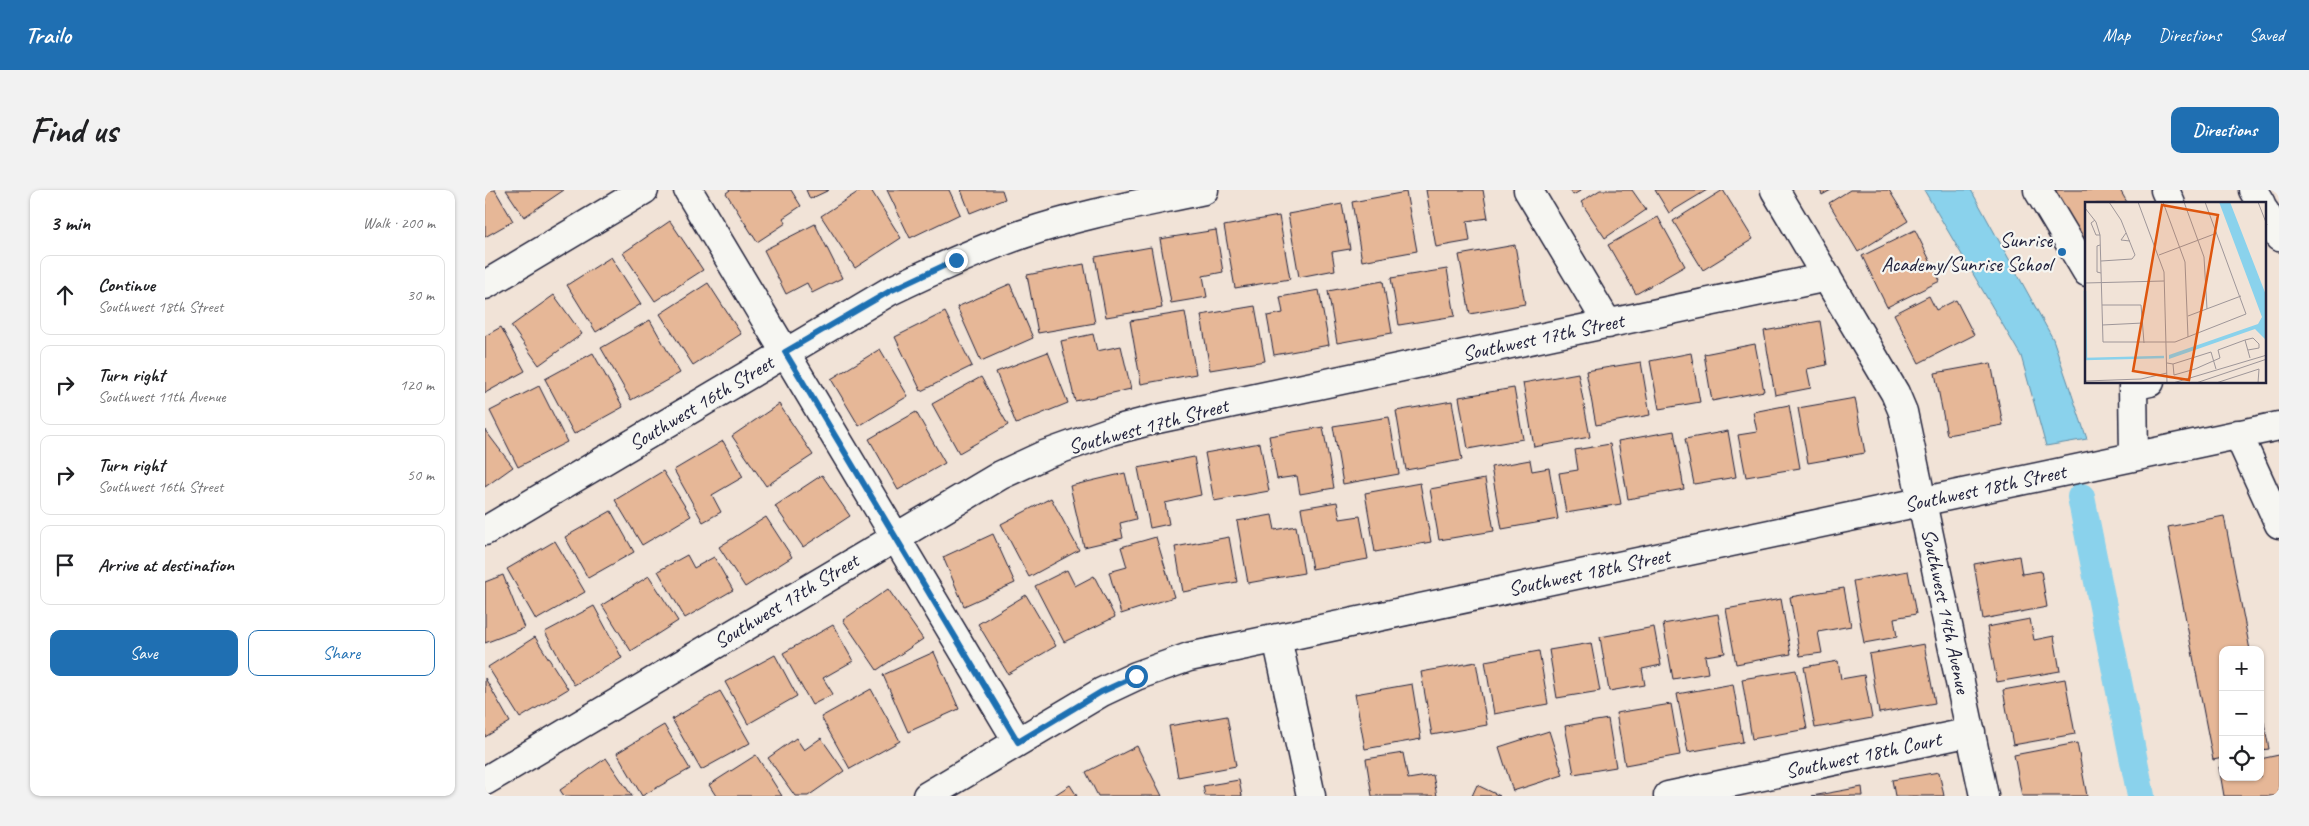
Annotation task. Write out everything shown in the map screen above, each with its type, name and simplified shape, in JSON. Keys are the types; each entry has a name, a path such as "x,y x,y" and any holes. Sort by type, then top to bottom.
{"street":[{"path":"485,285 644,190"},
{"path":"688,190 1018,742"},
{"name":"Southwest 16th Street","path":"485,531 890,291 956,260 1024,234 1094,214 1204,190"},
{"path":"1528,190 1608,324"},
{"name":"Southwest 14th Avenue","path":"1775,190 1895,393 1903,412 1984,796"},
{"path":"2038,190 2085,269"},
{"path":"2165,190 2170,202"},
{"path":"2253,190 2260,202"},
{"path":"2267,216 2279,237"},
{"name":"Southwest 17th Street","path":"485,781 895,536 1001,475 1044,455 1111,431 1157,419 1827,277"},
{"path":"2134,456 2138,384"},
{"name":"Southwest 18th Street","path":"927,796 1101,692 1136,676 1189,657 2279,426"},
{"path":"2238,434 2279,524"},
{"path":"1277,638 1311,796"},
{"name":"Southwest 18th Court","path":"1668,796 1766,786 1971,732"}],"water":[{"path":"1924,190 1971,190 2053,339 2087,439 2046,446 2021,356"}],"building":[{"path":"485,190 495,190 513,221 485,237"},
{"path":"506,190 564,190 524,217"},
{"path":"730,190 791,190 801,206 783,218 786,223 757,242 726,193"},
{"path":"806,190 829,190 810,199"},
{"path":"861,190 871,190 901,238 855,268 821,216"},
{"path":"887,190 949,190 960,214 910,238"},
{"path":"961,190 1002,190 1005,199 970,213"},
{"path":"1426,190 1483,190 1488,218 1467,221 1470,241 1436,247"},
{"path":"1570,190 1582,190 1573,195"},
{"path":"1600,190 1632,190 1646,210 1605,238 1581,202"},
{"path":"1655,190 1707,190 1669,213"},
{"path":"1723,190 1753,239 1703,270 1673,221"},
{"path":"1820,190 1831,190 1822,195"},
{"path":"1850,190 1889,190 1908,221 1858,252 1829,203"},
{"path":"2049,190 2120,190 2127,202 2085,202 2085,252"},
{"path":"1406,192 1417,251 1362,261 1352,202"},
{"path":"1342,204 1350,249 1332,252 1335,270 1299,277 1288,214"},
{"path":"1279,216 1290,279 1235,288 1224,226"},
{"path":"1658,217 1685,266 1636,294 1608,245"},
{"path":"670,221 703,270 655,301 623,253"},
{"path":"815,224 842,278 812,293 807,283 786,294 764,250"},
{"path":"1216,230 1223,272 1203,276 1207,297 1171,303 1160,239"},
{"path":"1915,230 1940,281 1887,307 1862,256"},
{"path":"1515,245 1525,304 1470,314 1459,255"},
{"path":"1151,247 1162,308 1106,317 1095,257"},
{"path":"611,257 641,304 596,332 567,285"},
{"path":"1084,264 1095,323 1038,333 1027,275"},
{"path":"1447,269 1455,316 1399,325 1391,278"},
{"path":"1383,281 1392,333 1337,343 1328,291"},
{"path":"708,283 741,334 693,365 660,314"},
{"path":"1010,284 1033,338 981,361 957,307"},
{"path":"1319,290 1329,345 1274,355 1267,316 1283,313 1280,297"},
{"path":"554,295 582,334 539,365 511,326"},
{"path":"1929,296 1936,310 1956,300 1974,335 1919,363 1894,314"},
{"path":"1255,306 1265,361 1210,370 1201,315"},
{"path":"945,312 972,366 921,391 895,337"},
{"path":"1185,312 1196,374 1141,384 1130,321"},
{"path":"650,320 680,373 631,400 601,348"},
{"path":"1820,321 1827,365 1807,369 1811,388 1775,395 1764,331"},
{"path":"501,327 525,371 485,393 485,336"},
{"path":"1093,334 1097,351 1121,346 1131,389 1075,401 1061,341"},
{"path":"1755,344 1764,391 1712,401 1704,354"},
{"path":"880,349 908,396 859,426 831,379"},
{"path":"1048,352 1068,403 1016,424 996,372"},
{"path":"593,353 623,407 574,434 545,379"},
{"path":"1691,353 1700,402 1659,409 1650,361"},
{"path":"1641,362 1650,415 1596,425 1586,371"},
{"path":"1991,363 2003,425 1947,435 1935,373"},
{"path":"1578,373 1590,437 1534,447 1523,383"},
{"path":"981,377 1008,425 959,453 932,404"},
{"path":"539,386 567,442 518,467 490,411"},
{"path":"1514,388 1523,439 1468,449 1459,397"},
{"path":"1855,398 1865,453 1808,463 1798,408"},
{"path":"1452,401 1462,460 1406,470 1396,411"},
{"path":"779,404 813,455 766,486 732,436"},
{"path":"1789,405 1800,468 1746,477 1738,435 1757,432 1753,412"},
{"path":"916,412 945,463 898,490 869,439"},
{"path":"1389,417 1399,474 1343,484 1333,426"},
{"path":"1323,427 1334,488 1300,494 1297,476 1277,479 1269,436"},
{"path":"485,430 513,467 485,487"},
{"path":"1674,431 1684,489 1628,499 1618,441"},
{"path":"1728,431 1736,477 1694,484 1685,439"},
{"path":"723,441 743,477 712,495 721,512 703,522 674,470"},
{"path":"1260,443 1269,491 1214,501 1205,453"},
{"path":"1610,444 1621,504 1566,513 1559,473 1578,470 1575,450"},
{"path":"1194,457 1201,495 1165,503 1169,524 1150,528 1138,468"},
{"path":"1530,460 1532,471 1549,468 1558,519 1502,529 1491,467"},
{"path":"663,471 691,516 642,545 615,500"},
{"path":"1125,473 1136,519 1120,523 1123,538 1084,547 1070,486"},
{"path":"822,475 850,516 803,547 775,506"},
{"path":"1485,479 1494,531 1439,540 1430,489"},
{"path":"1420,483 1431,542 1375,552 1365,493"},
{"path":"1051,498 1079,550 1029,577 1001,524"},
{"path":"1337,502 1340,519 1360,516 1368,559 1312,569 1301,508"},
{"path":"611,511 634,552 588,578 565,537"},
{"path":"1272,515 1275,530 1296,526 1304,573 1248,583 1237,521"},
{"path":"2224,516 2249,646 2219,646 2219,759 2213,760 2168,527"},
{"path":"766,517 792,557 745,587 719,547"},
{"path":"993,534 1015,583 964,606 943,557"},
{"path":"1156,537 1174,597 1121,614 1109,572 1127,567 1121,547"},
{"path":"1229,537 1237,582 1183,592 1175,547"},
{"path":"555,541 585,592 536,620 507,569"},
{"path":"687,555 694,568 714,557 733,590 685,618 658,571"},
{"path":"2019,556 2022,574 2041,571 2047,607 1983,619 1974,564"},
{"path":"1067,570 1075,586 1094,576 1115,617 1064,642 1035,586"},
{"path":"1908,571 1916,614 1894,618 1897,637 1864,643 1853,581"},
{"path":"503,575 524,628 485,643 485,582"},
{"path":"649,576 678,621 631,651 602,605"},
{"path":"1844,588 1851,626 1818,632 1822,653 1800,656 1790,597"},
{"path":"888,589 923,639 877,670 843,620"},
{"path":"1026,595 1056,646 1008,674 978,624"},
{"path":"1781,599 1791,654 1736,664 1726,609"},
{"path":"594,606 622,658 574,685 545,632"},
{"path":"1718,614 1725,653 1705,656 1708,673 1673,679 1663,624"},
{"path":"2030,619 2034,640 2054,636 2060,671 1997,682 1987,627"},
{"path":"833,625 853,661 823,678 833,694 812,705 783,653"},
{"path":"1654,627 1661,665 1642,669 1645,685 1609,691 1600,637"},
{"path":"535,637 568,689 520,718 488,667"},
{"path":"1591,643 1600,691 1557,698 1549,650"},
{"path":"1924,644 1935,703 1879,713 1869,654"},
{"path":"1539,651 1548,704 1494,714 1485,661"},
{"path":"934,652 959,709 908,732 883,675"},
{"path":"775,655 797,696 748,724 725,682"},
{"path":"1838,661 1841,679 1864,675 1872,718 1815,728 1804,667"},
{"path":"1476,662 1487,725 1432,735 1421,672"},
{"path":"1796,670 1807,729 1752,739 1742,679"},
{"path":"485,678 510,722 485,737"},
{"path":"2065,679 2075,734 2013,745 2003,690"},
{"path":"1412,684 1421,739 1365,749 1355,694"},
{"path":"1733,684 1743,742 1688,752 1677,694"},
{"path":"871,689 900,741 850,769 821,717"},
{"path":"720,691 750,743 701,770 672,719"},
{"path":"1671,704 1680,755 1625,765 1616,713"},
{"path":"1227,716 1236,766 1178,777 1169,726"},
{"path":"1608,719 1616,767 1574,774 1565,726"},
{"path":"2264,723 2269,749 2264,750"},
{"path":"664,725 690,769 642,796 617,753"},
{"path":"1549,731 1563,775 1513,791 1499,747"},
{"path":"796,738 804,750 821,738 844,771 808,796 795,796 768,758"},
{"path":"2077,743 2087,796 2022,796 2014,755"},
{"path":"1137,746 1162,796 1098,796 1086,772"},
{"path":"1403,753 1408,779 1433,775 1437,796 1372,796 1366,759"},
{"path":"756,755 782,796 716,796 709,785"},
{"path":"2279,755 2279,796 2224,796 2221,781 2264,781 2264,758"},
{"path":"606,758 632,796 564,796 560,790"},
{"path":"1939,772 1944,796 1895,796 1892,780"},
{"path":"1239,780 1242,796 1205,796 1203,786"},
{"path":"1070,785 1077,796 1053,796"},
{"path":"1477,785 1500,796 1472,796"},
{"path":"1862,787 1863,796 1812,796"}],"waterway":[{"path":"2081,497 2141,796"}],"place":[{"name":"Sunrise Academy/Sunrise School","path":"2062,252"}],"route":[{"path":"956,260 890,291 785,352 1018,742 1101,692 1136,676"}]}
